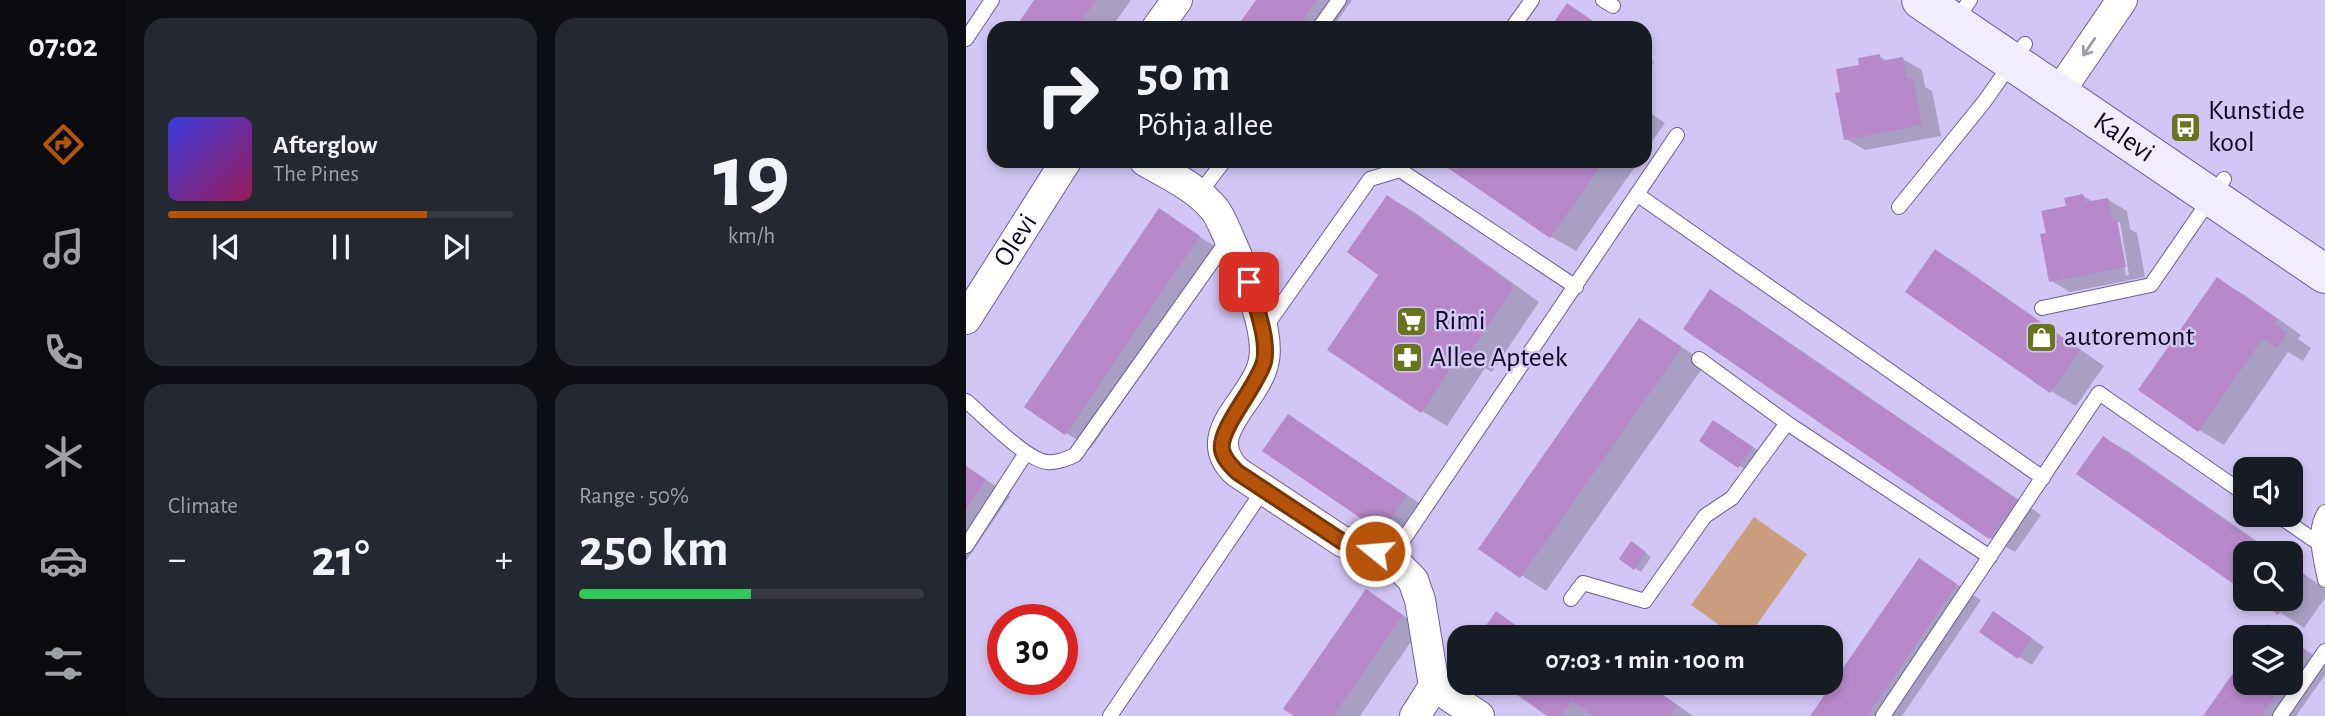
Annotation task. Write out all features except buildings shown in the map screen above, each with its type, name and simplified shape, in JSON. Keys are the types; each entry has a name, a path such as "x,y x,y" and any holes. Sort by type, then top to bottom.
{"main road":[{"name":"Kalevi","path":"1921,0 1963,7 2018,53 2217,188 2325,274"},
{"name":"Kalevi","path":"2217,188 2325,248"}],"street":[{"path":"1162,21 1177,0"},
{"path":"2067,86 2122,0"},
{"name":"Olevi","path":"967,314 1061,168"},
{"path":"1156,168 1199,194 1216,211 1249,282 1262,330 1265,359 1256,384 1225,430 1222,449 1229,464 1343,542 1361,542 1391,558 1413,580 1420,600 1434,686 1415,716"},
{"path":"1434,686 1479,716"}],"lane":[{"path":"966,39 992,0"},
{"path":"1324,21 1339,0"},
{"path":"1516,21 1532,0"},
{"path":"1899,208 1984,102 2018,53"},
{"path":"1391,558 1677,135"},
{"path":"1199,194 1219,168"},
{"path":"1262,330 1370,179 1400,168"},
{"path":"1408,168 1576,287"},
{"path":"2042,308 2151,285 2217,188"},
{"path":"1638,195 2043,478"},
{"path":"966,401 1026,453 1045,462 1060,461 1074,455 1229,238"},
{"path":"1699,359 1787,423 1990,557"},
{"path":"1883,716 2099,393 2233,486"},
{"path":"1571,599 1583,583 1645,601 1705,516 1732,498 1787,423"},
{"path":"966,545 1026,453"},
{"path":"1110,716 1264,489"},
{"path":"2325,512 2321,518 2325,580"},
{"path":"2294,527 2321,546"},
{"path":"2280,716 2325,651"}],"shaded area":[{"path":"1754,517 1807,554 1757,625 1719,625 1691,605"}],"place":[{"name":"Kunstide kool","path":"2185,127"},
{"name":"Rimi","path":"1411,321"},
{"name":"autoremont","path":"2041,337"},
{"name":"Allee Apteek","path":"1407,358"}],"route":[{"path":"1249,282 1262,330 1265,359 1256,384 1225,430 1222,449 1229,464 1343,542 1361,542 1375,551"}]}
